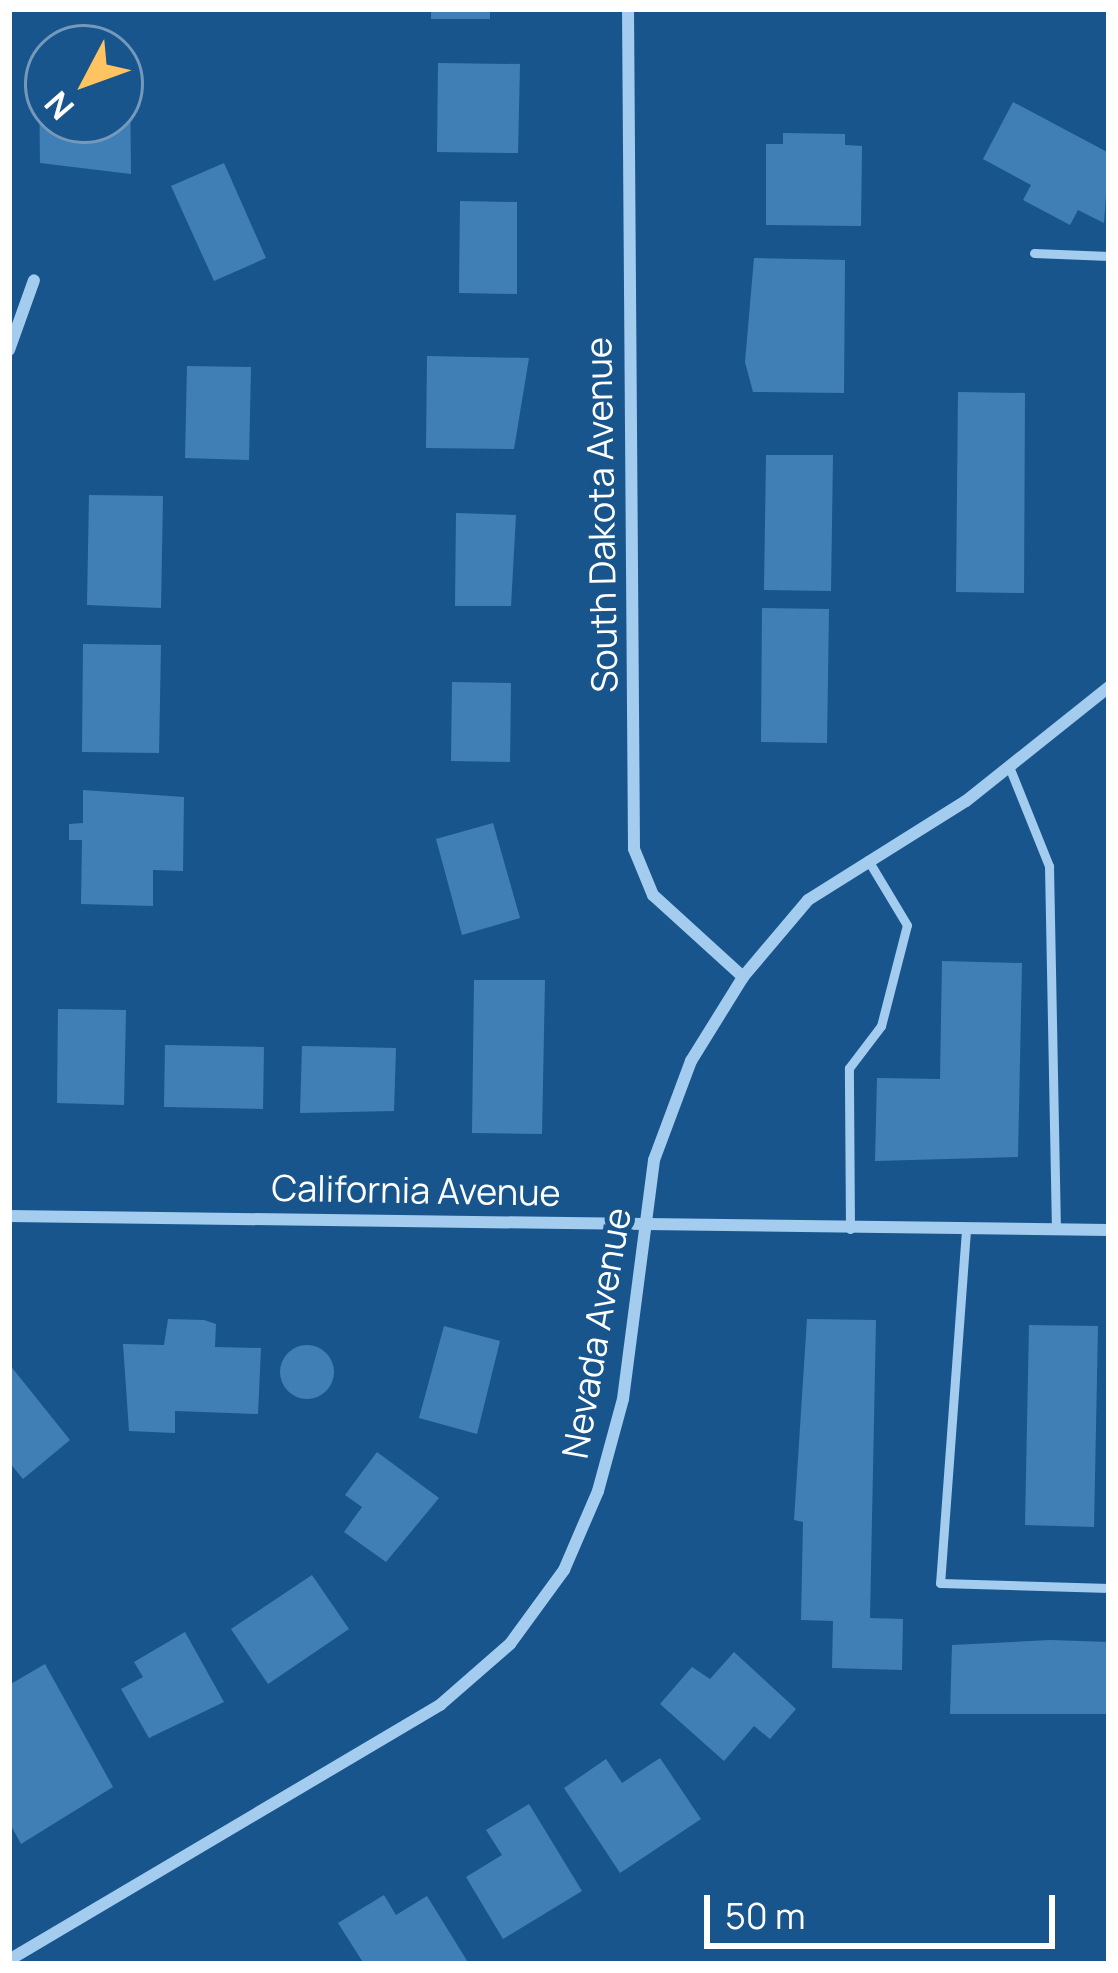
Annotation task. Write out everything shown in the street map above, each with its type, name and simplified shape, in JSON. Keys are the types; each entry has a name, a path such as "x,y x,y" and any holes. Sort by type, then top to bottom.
{"street":[{"name":"South Dakota Avenue","path":"628,9 634,849 653,895 743,977"},
{"path":"9,350 34,280"},
{"name":"Nevada Avenue","path":"9,1960 440,1705 510,1644 564,1570 598,1490 671,1109 743,977 808,900 1010,770 1109,687"},
{"name":"California Avenue","path":"9,1216 1109,1230"}],"lane":[{"path":"1034,253 1109,256"},
{"path":"1010,770 1049,866 1056,1230"},
{"path":"850,1229 849,1068 881,1026 907,926 868,860"},
{"path":"966,1230 940,1583 1109,1588"}],"building":[{"path":"431,9 490,9 490,19 431,19"},
{"path":"438,63 520,64 518,153 437,152"},
{"path":"1013,102 1109,153 1104,223 1078,210 1070,225 1023,200 1031,185 983,159"},
{"path":"783,133 845,134 845,145 862,146 861,226 766,225 766,144 783,144"},
{"path":"40,144 131,144 131,174 40,163"},
{"path":"224,163 266,258 214,281 171,186"},
{"path":"460,201 517,202 517,294 459,293"},
{"path":"754,258 845,260 844,393 753,392 745,362"},
{"path":"427,356 529,358 514,449 426,448"},
{"path":"187,366 251,367 249,460 185,458"},
{"path":"958,392 1025,393 1024,593 956,592"},
{"path":"766,455 833,455 831,591 764,590"},
{"path":"89,495 163,496 161,608 87,605"},
{"path":"456,513 516,515 511,606 455,606"},
{"path":"762,608 829,609 827,743 761,742"},
{"path":"83,644 161,645 159,753 82,752"},
{"path":"452,682 511,683 510,762 451,761"},
{"path":"83,790 184,797 183,871 153,870 153,906 81,904 82,840 69,840 69,824 83,823"},
{"path":"493,823 520,918 462,935 436,839"},
{"path":"942,961 1022,963 1018,1157 875,1161 877,1078 940,1079"},
{"path":"474,980 545,980 542,1134 472,1133"},
{"path":"58,1009 126,1010 124,1105 57,1103"},
{"path":"165,1045 264,1047 263,1109 164,1107"},
{"path":"302,1046 396,1048 394,1111 300,1113"},
{"path":"168,1319 216,1324 215,1347 261,1348 258,1414 175,1411 175,1433 129,1431 123,1344 164,1345"},
{"path":"807,1319 876,1320 870,1618 903,1619 902,1670 832,1668 833,1621 801,1620 803,1522 794,1520"},
{"path":"1029,1325 1098,1326 1094,1527 1025,1525"},
{"path":"444,1326 500,1341 477,1434 419,1418"},
{"path":"307,1345 326,1353 334,1372 326,1391 307,1399 288,1391 280,1372 288,1353"},
{"path":"9,1364 70,1440 23,1479 9,1462"},
{"path":"377,1452 439,1498 386,1562 344,1532 362,1507 345,1495"},
{"path":"312,1575 349,1629 268,1684 231,1629"},
{"path":"185,1632 224,1702 149,1738 121,1689 143,1677 134,1662"},
{"path":"1109,1642 1109,1714 950,1714 952,1645"},
{"path":"734,1652 796,1709 770,1739 754,1726 724,1761 660,1704 692,1667 710,1679"},
{"path":"45,1664 113,1787 21,1844 9,1822 9,1685"},
{"path":"660,1758 701,1819 620,1873 564,1788 606,1759 622,1783"},
{"path":"529,1804 582,1891 503,1939 466,1877 502,1855 486,1830"},
{"path":"384,1895 396,1915 427,1896 469,1964 364,1964 338,1923"}]}
